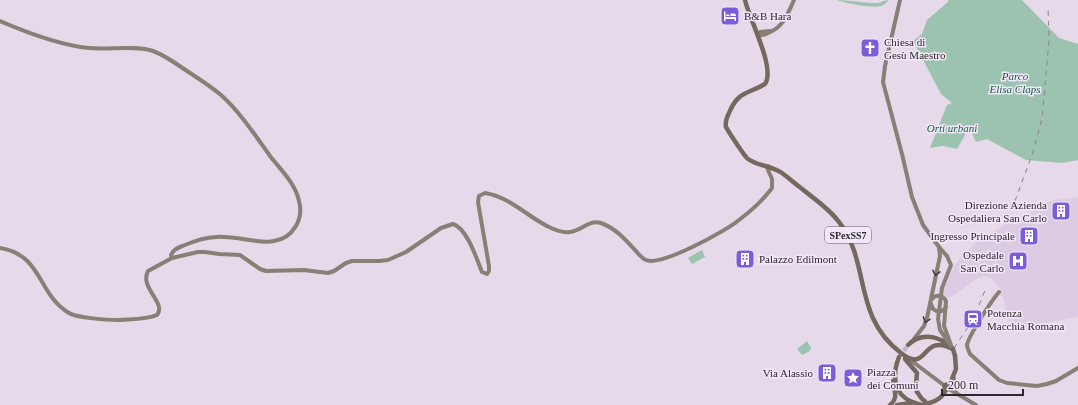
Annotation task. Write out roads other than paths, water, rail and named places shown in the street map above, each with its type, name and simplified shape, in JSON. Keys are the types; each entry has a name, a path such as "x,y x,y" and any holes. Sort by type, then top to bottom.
{"main road":[{"path":"0,248 15,253 28,261 35,268 48,293 69,313 77,316 112,320 148,317 159,314 159,304 151,293 146,275 151,270 172,258 198,252 243,256 260,269 266,271 304,270 328,273 334,272 346,263 352,261 379,261 397,256 412,248 441,228 451,224 457,225 463,233 471,246 482,272 486,274 489,272 489,266 478,202 479,196 485,193 499,197 539,222 559,231 570,232 589,223 602,224 621,235 644,259 652,262 678,254 738,222 772,188 772,179 768,166 748,159 728,131 726,125 729,113 736,99 741,95 765,84 768,80 768,69 758,35 745,0"},
{"path":"758,35 760,32 765,33 775,30 784,21 794,0"},
{"path":"900,0 883,75 883,82 912,197 923,226 947,256 951,265 942,288 938,319 940,330 953,349"},
{"path":"0,21 35,35 71,45 95,48 140,48 152,50 167,58 222,96 244,121 294,187 300,203 301,215 296,227 282,239 266,242 223,236 212,236 196,240 174,250 171,255 172,258"},
{"path":"752,22 759,30 765,33"},
{"path":"760,43 760,39 765,33"},
{"name":"SPexSS7","path":"768,166 781,172 829,210 840,223 853,247 867,306 885,339 900,355 947,388 976,405"},
{"path":"909,343 917,337 924,326 931,301 940,256 939,247"},
{"path":"999,292 967,345 970,354 999,380 1007,383 1037,386 1047,384 1056,381 1078,368"},
{"path":"931,301 937,296 943,297 946,301 944,326 955,356 956,365 953,388 959,395"},
{"path":"931,301 931,307 936,311 943,310 946,306"},
{"path":"909,343 920,337 933,337 942,341 953,349"},
{"path":"909,360 919,358 930,348 938,344 953,349"},
{"path":"890,405 896,397 893,383 894,371 900,355 917,373 917,392 922,399 931,403"},
{"path":"894,371 900,393 912,404"},
{"path":"897,405 906,403 921,405 931,403 939,399 947,388 954,373"}],"tunnel":[{"path":"900,356 908,345"}],"railway":[{"path":"1015,201 1033,152 1042,118 1049,41 1048,7"},
{"path":"954,348 973,320 986,288"}],"place":[{"name":"B&B Hara","path":"730,16"},
{"name":"Chiesa di Gesù Maestro","path":"870,48"},
{"name":"Direzione Azienda Ospedaliera San Carlo","path":"1061,211"},
{"name":"Ingresso Principale","path":"1029,236"},
{"name":"Palazzo Edilmont","path":"745,259"},
{"name":"Ospedale San Carlo","path":"1018,261"},
{"name":"Potenza Macchia Romana","path":"973,319"},
{"name":"Via Alassio","path":"827,373"},
{"name":"Piazza dei Comuni","path":"853,378"}],"park label":[{"name":"Parco Elisa Claps","path":"1015,82"},
{"name":"Orti urbani","path":"952,128"}]}
